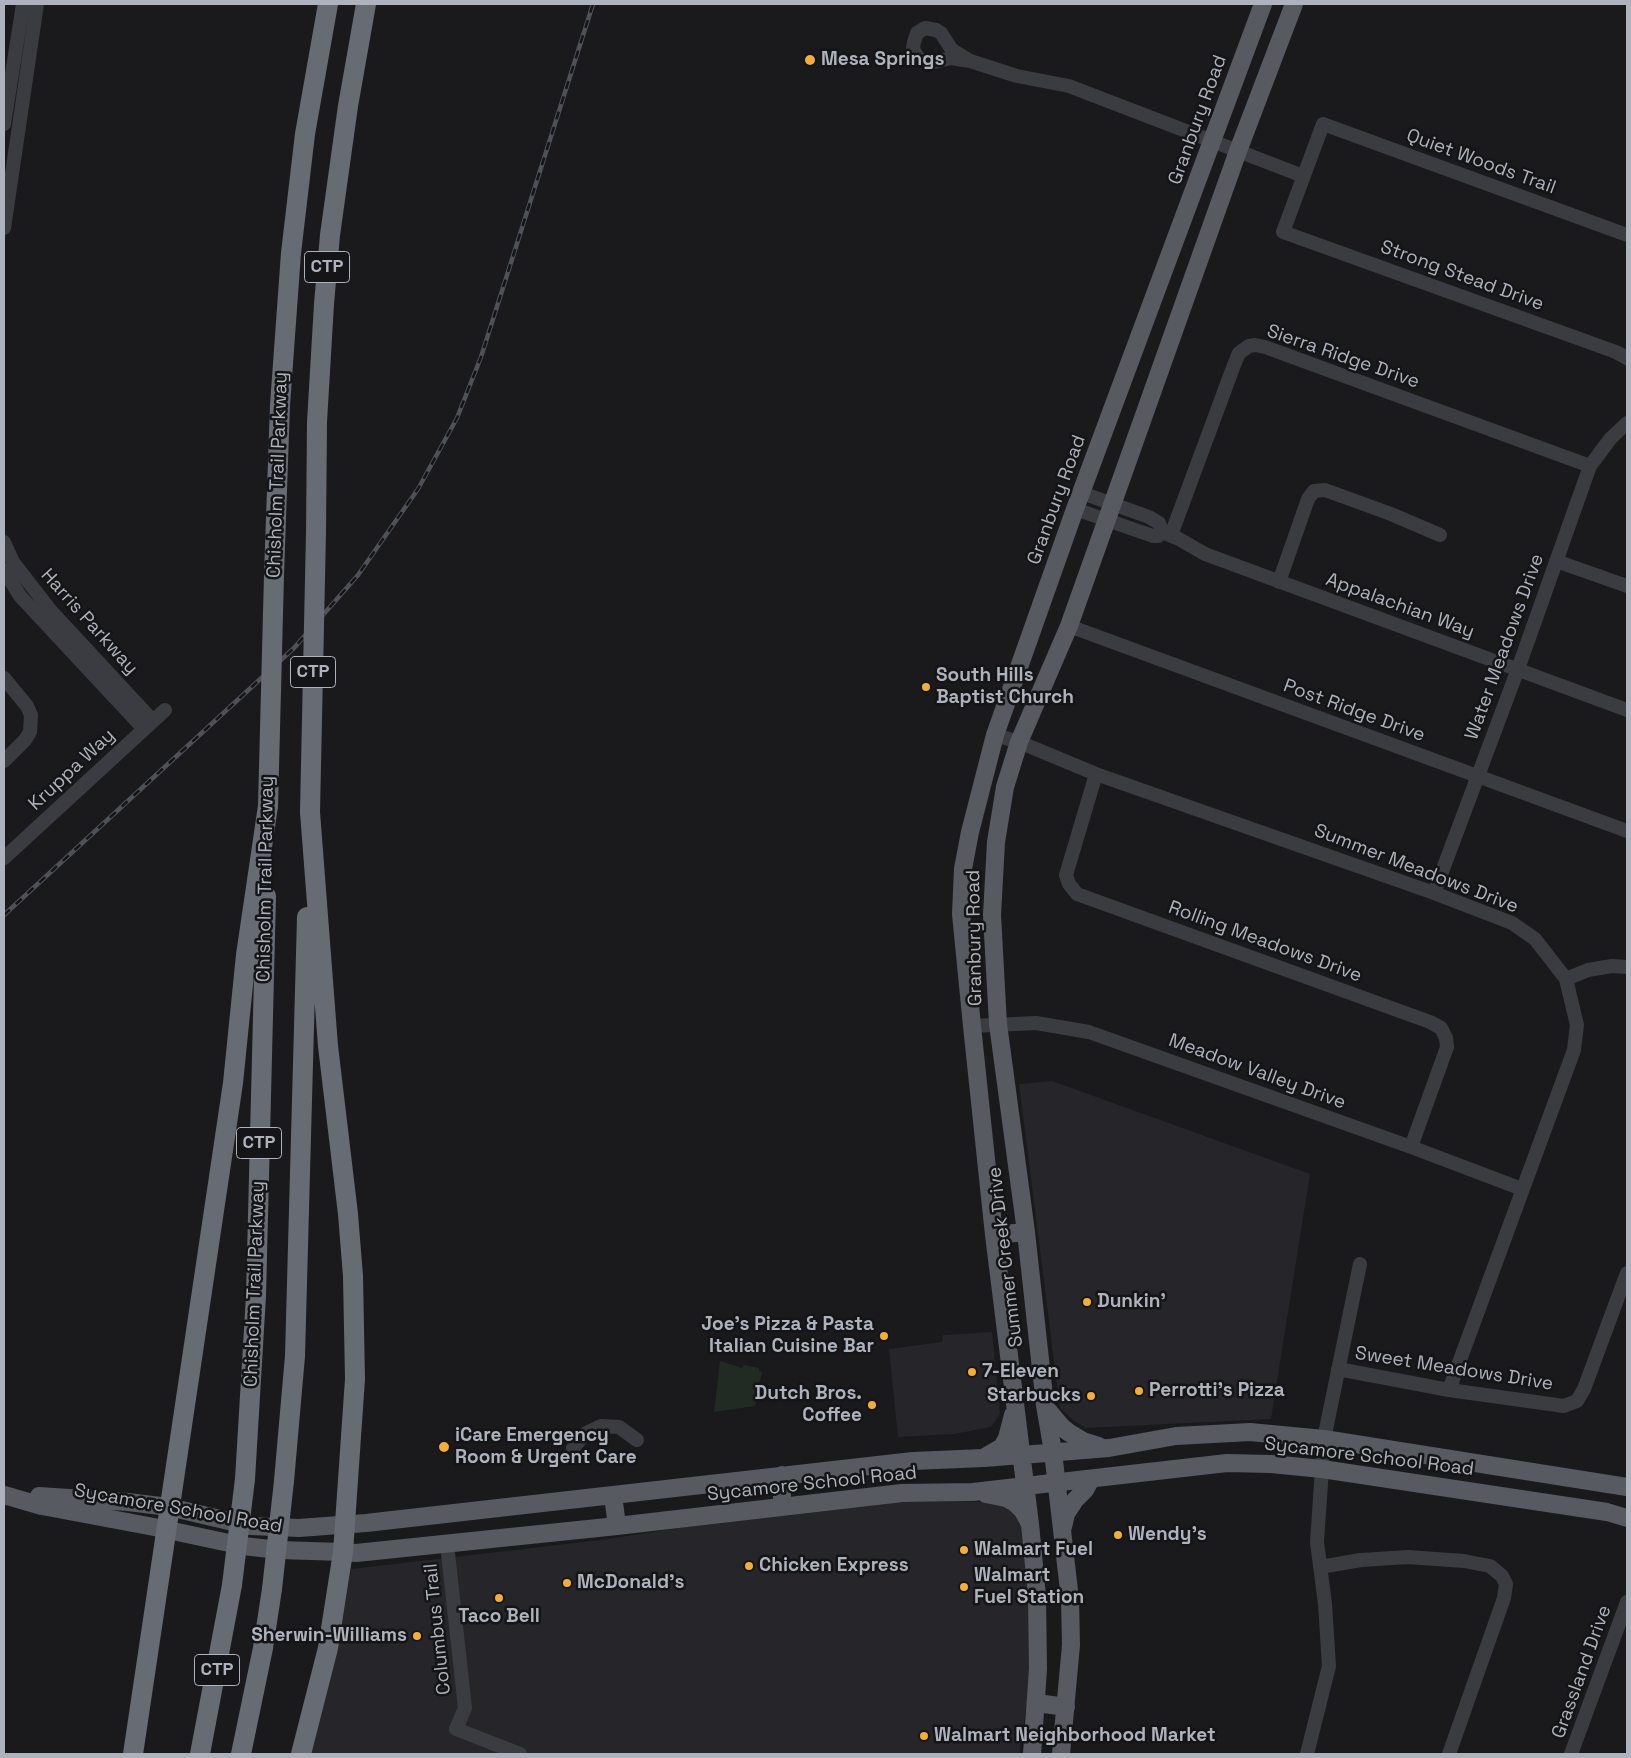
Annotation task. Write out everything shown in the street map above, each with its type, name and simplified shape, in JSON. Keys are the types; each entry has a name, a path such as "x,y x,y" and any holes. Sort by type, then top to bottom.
{"highway":[{"name":"Chisholm Trail Parkway","path":"200,1754 232,1584 245,1480 256,1296 274,575 281,396 291,253 305,134 328,4"},
{"name":"Chisholm Trail Parkway","path":"241,1754 263,1648 272,1589 295,1356 310,812 317,413 329,244 347,116 366,4"},
{"path":"133,1754 233,1083 246,955 268,806"},
{"path":"301,1754 328,1648 343,1552 354,1392 353,1276 348,1214 329,1054 310,812"}],"main road":[{"name":"Granbury Road","path":"972,1026 961,914 963,869 970,832 995,735 1076,509 1263,4"},
{"name":"Granbury Road","path":"998,1024 992,915 996,842 1005,788 1019,742 1069,626 1238,151 1294,4"},
{"name":"Summer Creek Drive","path":"998,1024 1026,1232 1044,1405 1053,1452 1070,1599 1071,1645 1062,1754"},
{"name":"Summer Creek Drive","path":"972,1026 994,1235 1038,1596 1036,1703 1032,1754"},
{"path":"994,1235 1026,1232"},
{"path":"1044,1405 1062,1428 1072,1435 1083,1441 1109,1448"},
{"path":"984,1458 1002,1447 1007,1438 1016,1407"},
{"name":"Sycamore School Road","path":"4,1493 122,1501 169,1507 230,1522 270,1528 299,1528 375,1522 913,1461 984,1458 1109,1448 1176,1436 1250,1432 1324,1439 1627,1487"},
{"name":"Sycamore School Road","path":"4,1493 42,1506 256,1548 356,1553 617,1526 902,1493 973,1492 1227,1463 1271,1464 1322,1469 1607,1512 1627,1518"},
{"path":"782,1475 782,1507"},
{"path":"1062,1532 1066,1514 1075,1500 1085,1490 1091,1478"},
{"path":"973,1492 1006,1498 1023,1511 1030,1524"},
{"path":"613,1495 617,1526"},
{"path":"1036,1703 1066,1706"}],"street":[{"path":"4,124 23,4"},
{"path":"4,228 9,156 37,4"},
{"path":"970,61 1017,76 1069,86 1303,176"},
{"name":"Quiet Woods Trail","path":"1303,176 1323,124 1627,235"},
{"name":"Strong Stead Drive","path":"1303,176 1283,232 1616,352 1627,358"},
{"name":"Sierra Ridge Drive","path":"1167,534 1239,353 1249,346 1255,345 1265,347 1590,466"},
{"name":"Water Meadows Drive","path":"1434,893 1518,669 1590,466 1611,438 1627,423"},
{"path":"1279,582 1308,499 1314,491 1325,490 1391,514 1440,535"},
{"name":"Appalachian Way","path":"1082,493 1109,512 1152,536 1167,534 1205,554 1627,710"},
{"name":"Appalachian Way","path":"1076,509 1109,512"},
{"name":"Harris Parkway","path":"4,542 13,562 51,611 148,725"},
{"path":"1556,561 1627,586"},
{"name":"Harris Parkway","path":"4,570 20,596 148,725"},
{"name":"Post Ridge Drive","path":"1069,626 1627,831"},
{"path":"4,678 27,706 31,714 30,732 4,762"},
{"name":"Kruppa Way","path":"4,858 165,710"},
{"name":"Summer Meadows Drive","path":"995,735 1019,742 1096,774 1434,893 1512,923 1535,939 1566,979 1577,1026 1574,1050 1449,1390"},
{"name":"Rolling Meadows Drive","path":"1096,774 1066,875 1069,884 1077,894 1430,1022 1440,1028 1446,1038 1447,1047 1411,1147"},
{"path":"1566,979 1588,970 1612,966 1627,967"},
{"name":"Meadow Valley Drive","path":"972,1026 1036,1023 1089,1032 1411,1147 1522,1190"},
{"path":"1307,1754 1328,1666 1325,1604 1317,1542 1324,1439 1360,1264"},
{"name":"Sweet Meadows Drive","path":"1338,1368 1449,1390 1564,1406 1577,1401 1584,1389 1627,1273"},
{"path":"573,1448 586,1433 601,1426 619,1427 637,1440"},
{"name":"Columbus Trail","path":"447,1544 465,1708 456,1730 520,1754"},
{"path":"1320,1568 1361,1560 1408,1557 1464,1560 1490,1566 1502,1576 1506,1584 1504,1598 1449,1754"},
{"name":"Grassland Drive","path":"1571,1754 1627,1602"}],"shaded area":[{"path":"1052,1081 1310,1174 1271,1419 1086,1428 1074,1421 1060,1408 1019,1084"},
{"path":"992,1332 1000,1414 991,1427 954,1434 898,1437 889,1349 942,1342 943,1335"},
{"path":"720,1361 742,1368 744,1365 759,1368 759,1371 762,1372 755,1406 714,1412"},
{"path":"894,1502 999,1502 1012,1508 1023,1521 1030,1612 1030,1685 1019,1754 311,1754 339,1642 351,1569 601,1540 757,1516"}],"railway":[{"path":"4,915 294,648 358,575 418,489 457,418 481,357 593,4"}],"place":[{"name":"Mesa Springs","path":"810,60"},
{"name":"South Hills Baptist Church","path":"926,687"},
{"name":"Dunkin'","path":"1087,1302"},
{"name":"Joe's Pizza & Pasta Italian Cuisine Bar","path":"884,1336"},
{"name":"7-Eleven","path":"972,1372"},
{"name":"Perrotti's Pizza","path":"1139,1391"},
{"name":"Starbucks","path":"1091,1396"},
{"name":"Dutch Bros. Coffee","path":"872,1405"},
{"name":"iCare Emergency Room & Urgent Care","path":"444,1447"},
{"name":"Wendy's","path":"1118,1535"},
{"name":"Walmart Fuel","path":"964,1550"},
{"name":"Chicken Express","path":"749,1566"},
{"name":"McDonald's","path":"567,1583"},
{"name":"Walmart Fuel Station","path":"964,1587"},
{"name":"Taco Bell","path":"499,1598"},
{"name":"Sherwin-Williams","path":"417,1636"},
{"name":"Walmart Neighborhood Market","path":"924,1736"}]}
